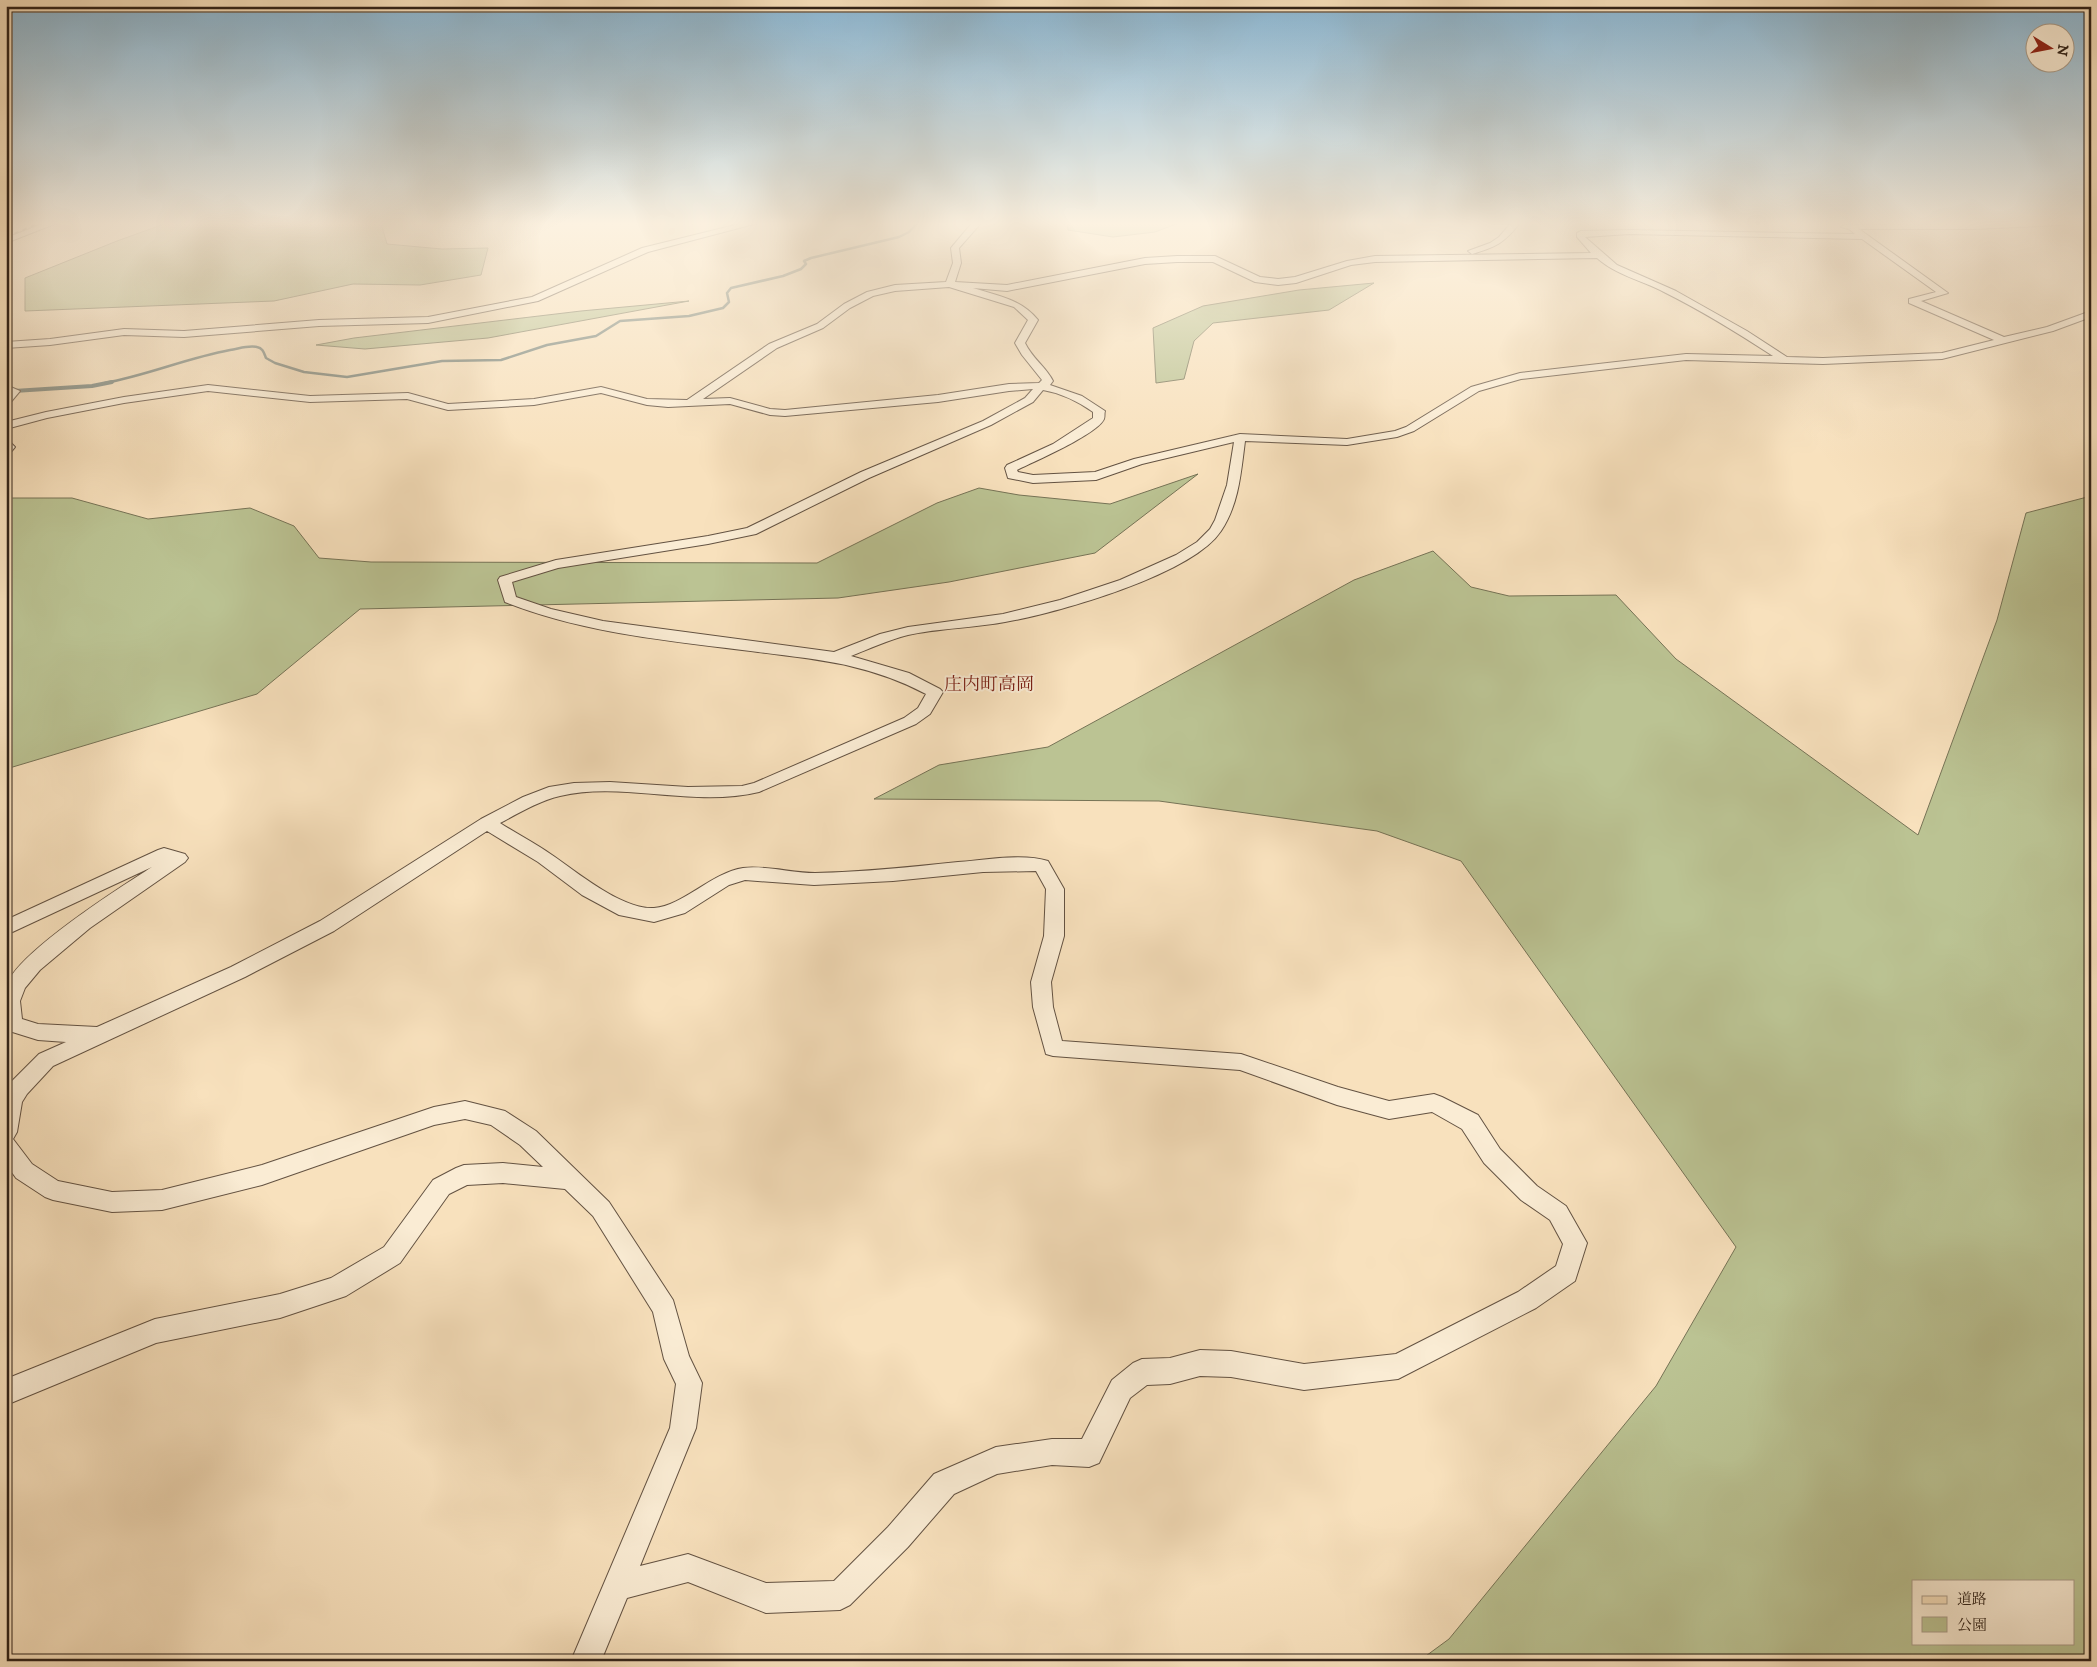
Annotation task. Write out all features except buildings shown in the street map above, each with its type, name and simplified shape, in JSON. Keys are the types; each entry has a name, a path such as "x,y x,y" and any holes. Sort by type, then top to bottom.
{"street":[{"path":"6,345 34,344 124,332 184,334 320,323 428,320 529,301"},
{"path":"690,404 774,346 820,326 857,301"},
{"path":"6,1132 11,1101 19,1088 46,1060 238,972 327,926 487,823 529,801 554,791 574,788 610,787 688,792 742,791 759,787 910,721 924,711 934,692 904,676 835,657 617,628 564,616 531,608 510,599 505,580 556,564 708,540 751,531 865,475 987,423 1029,400 1040,386 1048,381 1040,367 1022,350 1020,343 1033,320 1024,310 1002,301"},
{"path":"1687,301 1739,329 1785,360"},
{"path":"1914,301 2004,341"},
{"path":"6,426 46,415 124,400 208,388 310,399 408,396 448,407 534,402 601,390 647,402 690,404 730,401 770,412 785,413 960,396 1020,386 1040,386 1056,390 1092,406 1098,411 1098,419 1064,444 1011,468 1012,475 1018,477 1096,476 1138,461 1240,437 1347,442 1397,434 1410,429 1475,389 1520,376 1686,357 1860,360 1942,356 2050,329 2091,314"},
{"path":"6,388 15,391 6,401"},
{"path":"835,657 892,635 932,626 1019,615 1086,596 1156,571 1192,552 1206,542 1215,532 1225,514 1231,498 1240,437"},
{"path":"6,444 9,447 6,451"},
{"path":"487,823 544,858 588,890 626,910 654,915 678,908 723,881 744,874 814,879 893,875 983,866 1042,865 1055,890 1054,936 1041,982 1043,1007 1053,1048 1241,1062 1337,1096 1389,1110 1434,1103 1470,1122 1492,1156 1529,1193 1558,1213 1575,1243 1566,1273 1527,1300 1398,1366 1304,1377 1231,1364 1200,1363 1170,1371 1142,1372 1121,1389 1089,1453 1052,1452 996,1461 944,1484 898,1537 840,1595 766,1598 688,1568 617,1586"},
{"path":"6,928 164,854 179,858 59,941 24,972 10,1000 12,1024 38,1032 99,1036"},
{"path":"6,1146 24,1170 53,1190 112,1202 162,1200 262,1175 434,1116 465,1110 497,1117 528,1138 601,1209 664,1308 677,1360 689,1383 683,1428 586,1661"},
{"path":"6,1392 155,1331 280,1306 337,1288 392,1255 441,1187 464,1175 503,1173 571,1180"}],"green space":[{"path":"25,301 275,301 274,301 25,311"},
{"path":"689,301 488,338 365,349 316,345 354,338 581,311"},
{"path":"1234,301 1344,301 1329,310 1213,323 1194,341 1184,379 1156,383 1153,328 1203,306"},
{"path":"1198,474 1095,553 949,582 838,598 360,609 257,694 6,769 6,498 72,498 148,519 250,508 294,526 319,558 371,562 817,563 937,503 979,488 1019,495 1110,504"},
{"path":"2091,496 2091,1661 1419,1661 1449,1639 1656,1386 1736,1247 1461,861 1377,831 1159,801 874,799 939,765 1048,747 1354,580 1433,551 1471,587 1509,596 1616,595 1676,659 1918,835 1997,620 2026,513"}],"waterway":[{"path":"105,383 137,376 198,357 250,346 261,348 266,358 275,363 304,372 347,377 442,361 501,360 547,345 596,336 620,321 689,316 723,308 729,301"},
{"path":"14,391 92,386 112,382"}],"district":[{"name":"庄内町高岡","path":"989,685"}]}
